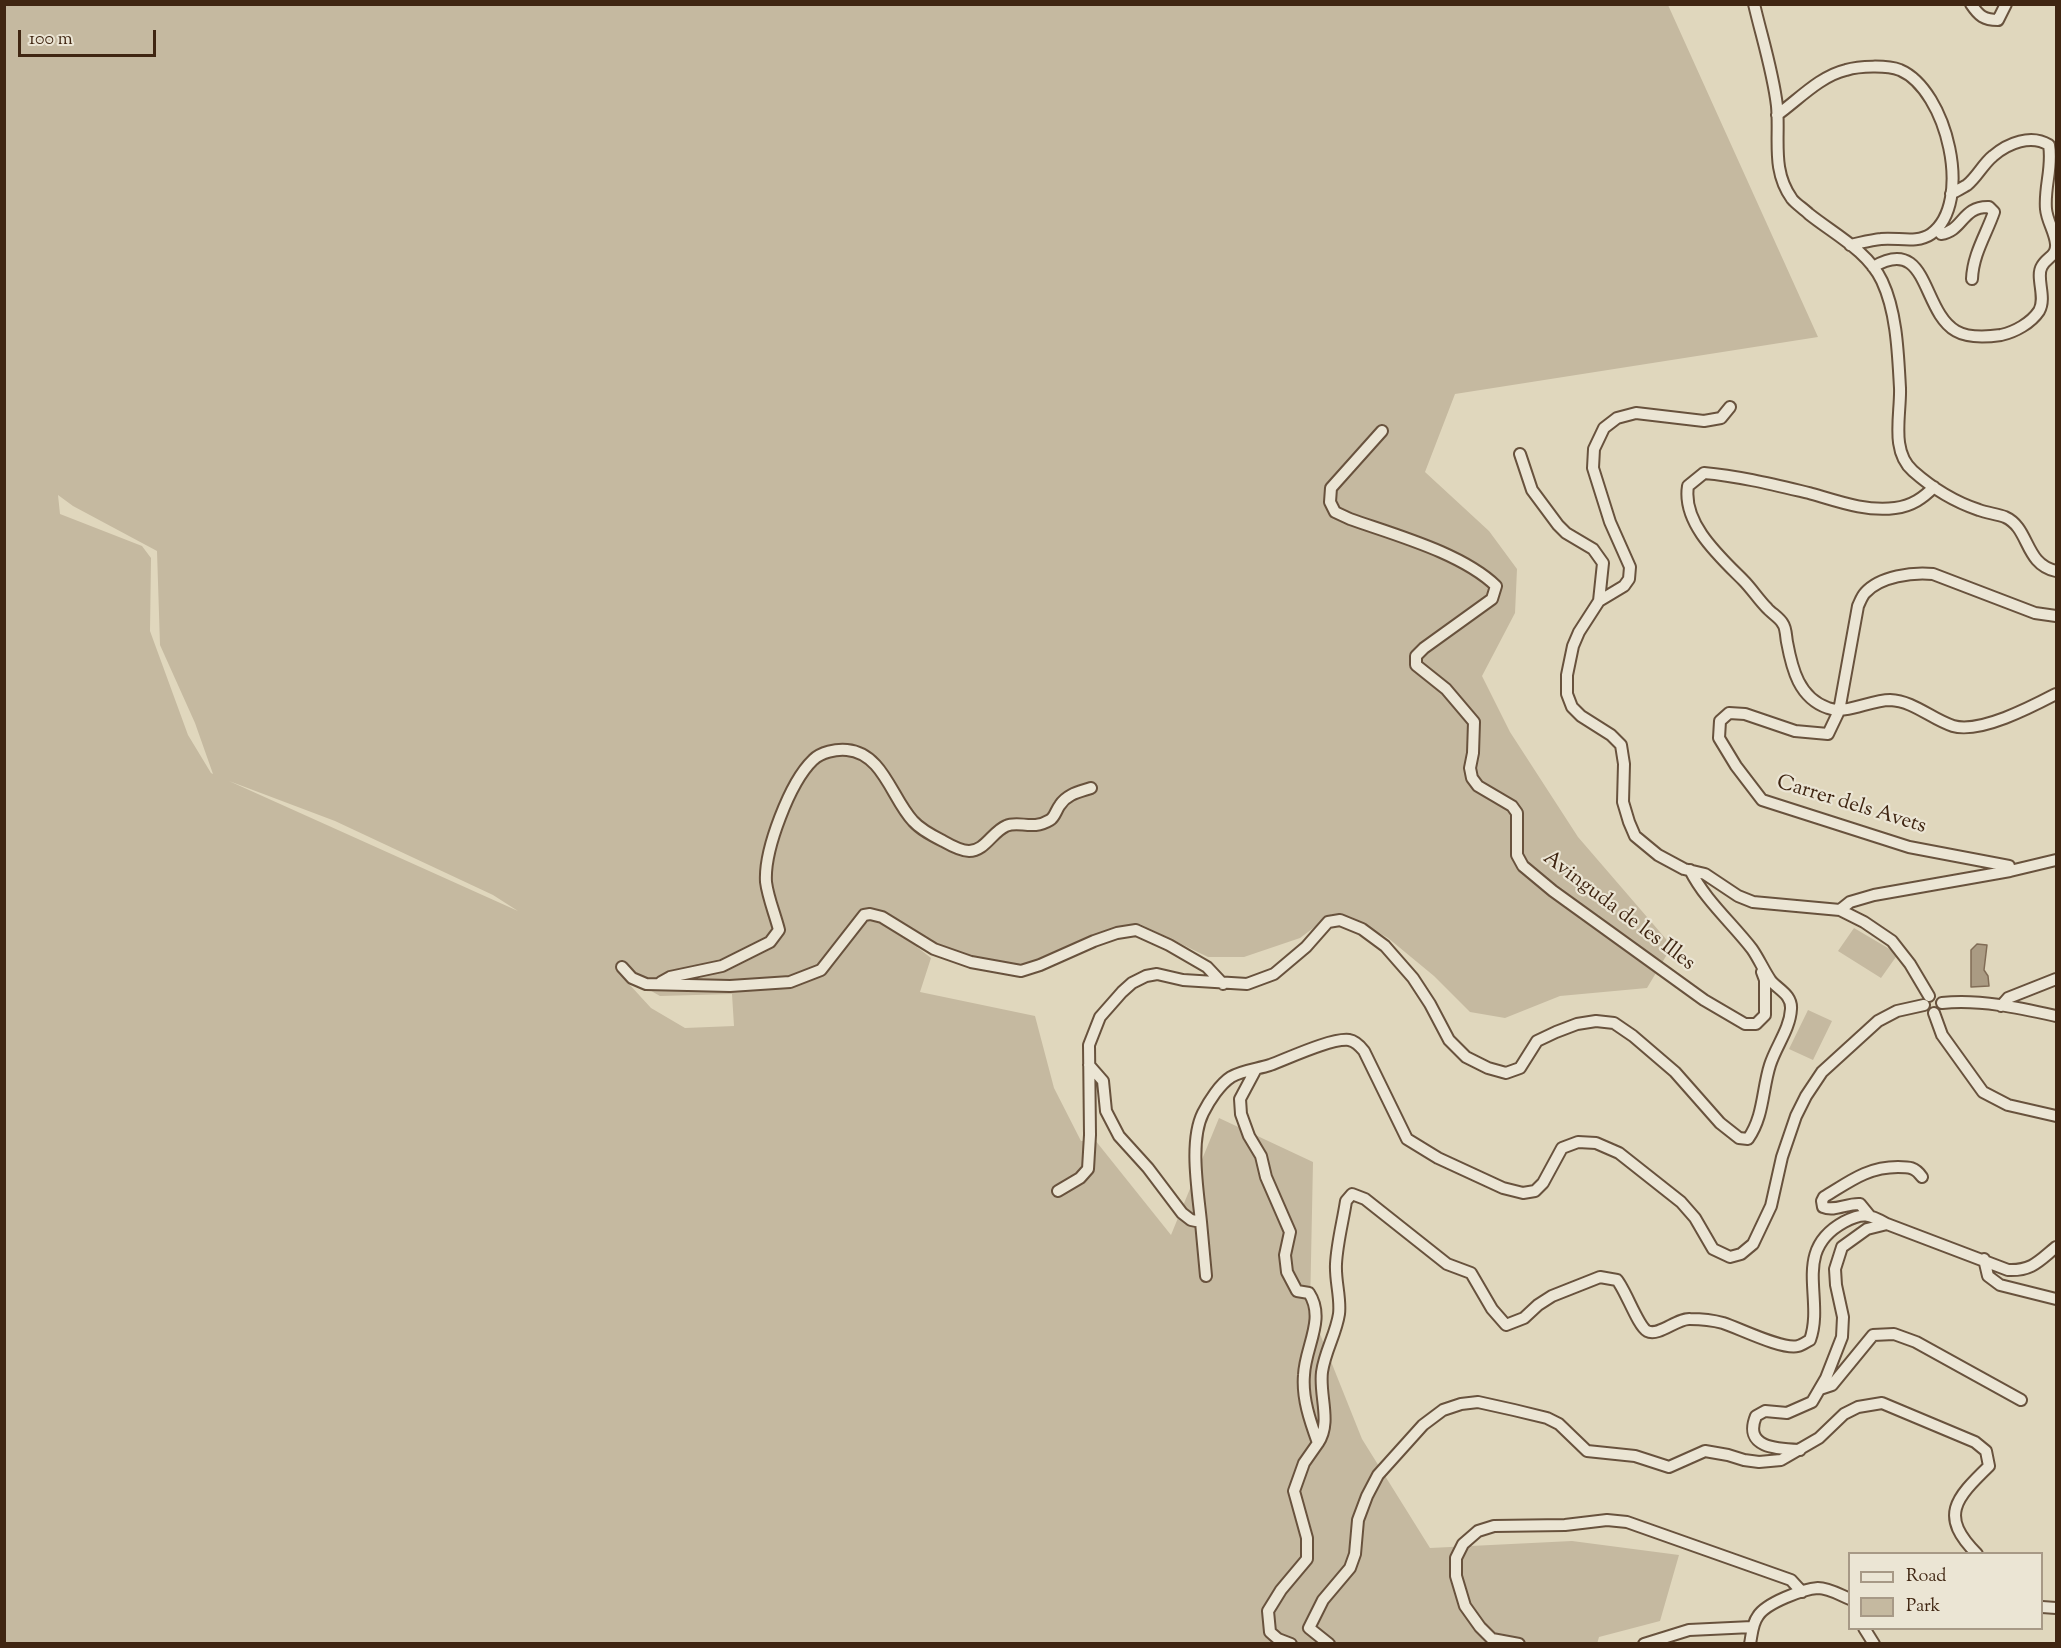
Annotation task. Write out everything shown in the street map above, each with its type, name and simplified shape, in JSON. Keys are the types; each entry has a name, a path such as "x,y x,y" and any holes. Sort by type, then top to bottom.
{"street":[{"path":"1754,4 1770,73 1777,115 1778,165 1784,184 1793,200 1850,245 1873,267 1882,282 1890,305 1900,391 1900,447 1904,461 1911,470 1957,501 1977,510 2006,518 2014,524 2031,554 2041,565 2056,571"},
{"path":"1971,4 1979,16 1988,20 1998,20 2006,4"},
{"path":"1777,115 1829,76 1847,69 1887,67 1902,71 1928,96 1947,135 1951,150 1951,194 1948,214 1928,237 1911,240 1882,239 1850,245"},
{"path":"1873,267 1887,259 1898,258 1911,263 1923,278 1940,316 1955,331 1971,336 1989,337 2020,328 2032,319 2041,308 2043,291 2040,273 2042,267 2055,255 2056,245 2046,209 2051,157 2049,145 2042,140 2032,139 2012,145 1993,155 1967,185 1951,194"},
{"path":"1937,229 1941,234 1948,233 1970,211 1981,206 1989,207 1994,212 1977,250 1972,279"},
{"path":"1730,407 1721,418 1704,421 1636,412 1617,418 1604,428 1594,449 1593,468 1610,522 1630,567 1629,579 1624,586 1599,601 1579,632 1573,646 1567,675 1567,694 1572,706 1581,716 1611,735 1621,745 1624,764 1623,802 1635,836 1658,855 1690,870 1706,874 1738,896 1753,902 1840,910 1864,922 1892,941 1906,958 1927,1001 1927,1010 1934,1013 1942,1035 1983,1092 2008,1105 2056,1116"},
{"name":"Avinguda de les Illes","path":"1382,431 1331,488 1330,502 1335,512 1350,519 1460,560 1486,576 1496,586 1492,599 1424,648 1416,656 1416,665 1446,689 1474,722 1470,768 1472,778 1478,786 1512,806 1517,813 1517,855 1523,866 1631,949 1704,1000 1745,1024 1756,1024 1765,1016 1765,980 1759,960"},
{"path":"1520,454 1532,490 1558,525 1566,533 1587,543 1601,558 1603,564 1599,601"},
{"path":"1934,487 1919,501 1897,508 1872,510 1803,492 1704,474 1688,486 1686,498 1690,511 1707,542 1725,565 1744,581 1773,615 1784,624 1795,676 1806,693 1827,708 1839,711 1878,700 1895,700 1915,706 1954,726 1967,727 2022,712 2056,694"},
{"path":"1839,711 1858,606 1865,593 1879,584 1898,576 1918,573 1933,574 2035,613 2056,616"},
{"name":"Carrer dels Avets","path":"1839,711 1828,734 1795,731 1745,714 1729,712 1720,721 1719,738 1736,766 1762,800 1909,847 2009,866 2010,871"},
{"path":"658,984 670,977 722,966 770,942 779,930 766,881 771,845 792,788 813,760 827,752 846,750 862,753 875,765 912,821 926,832 950,845 969,851 982,847 995,832 1008,824 1038,825 1052,819 1060,804 1069,795 1091,788"},
{"path":"1840,910 1850,902 1874,895 2010,871 2056,860"},
{"path":"1058,1191 1080,1178 1088,1170 1089,1045 1100,1017 1132,983 1146,976 1157,974 1183,980 1247,984 1274,974 1306,947 1328,922 1340,920 1362,929 1385,946 1413,978 1449,1040 1466,1057 1488,1068 1506,1073 1520,1068 1537,1041 1556,1032 1576,1024 1596,1021 1614,1023 1675,1072 1720,1123 1739,1138 1748,1139 1756,1127 1770,1065 1791,1011 1791,1002 1784,991 1773,983 1759,960 1717,906 1696,884 1690,870"},
{"path":"622,967 632,978 646,984 730,986 790,982 821,970 864,915 870,914 895,924 934,949 971,962 1021,971 1041,965 1094,941 1117,933 1136,930 1208,967 1223,984"},
{"path":"2001,1006 2008,998 2056,979"},
{"path":"1206,1276 1196,1154 1197,1128 1203,1113 1229,1078 1240,1073 1332,1042 1348,1040 1356,1043 1364,1051 1375,1071 1407,1139 1438,1158 1503,1188 1523,1193 1535,1191 1542,1183 1562,1148 1578,1142 1596,1143 1619,1153 1681,1202 1695,1218 1713,1249 1730,1257 1741,1254 1753,1244 1771,1206 1782,1158 1796,1116 1822,1072 1878,1021 1936,995 1942,1004 1941,1009 1934,1013"},
{"path":"1942,1004 1957,1002 2001,1006 2056,1016"},
{"path":"1089,1065 1103,1080 1106,1111 1119,1136 1148,1168 1182,1213 1191,1220 1201,1222"},
{"path":"1256,1069 1240,1099 1241,1114 1249,1136 1261,1156 1266,1177 1290,1232 1285,1255 1287,1272 1297,1290 1309,1293 1316,1303 1315,1327 1307,1352 1304,1381 1307,1410 1318,1443"},
{"path":"1922,1177 1917,1170 1910,1167 1877,1168 1854,1178 1824,1197 1823,1207 1829,1210 1860,1204 1869,1215 1887,1224 2008,1270 2022,1271 2034,1266 2056,1246"},
{"path":"1291,1644 1278,1639 1270,1632 1268,1611 1281,1590 1307,1559 1307,1538 1294,1491 1304,1464 1323,1435 1325,1415 1322,1373 1340,1311 1336,1262 1346,1201 1352,1194 1365,1199 1447,1264 1471,1273 1492,1309 1506,1326 1524,1318 1552,1296 1600,1277 1617,1280 1625,1290 1640,1324 1647,1331 1654,1333 1686,1318 1699,1319 1722,1323 1785,1346 1797,1347 1810,1340 1814,1327 1812,1273 1819,1245 1832,1229 1856,1216 1869,1215"},
{"path":"1800,1450 1770,1448 1761,1443 1751,1427 1756,1416 1765,1411 1787,1413 1812,1402 1826,1378 1842,1337 1843,1317 1835,1269 1842,1247 1867,1229 1887,1224"},
{"path":"1984,1259 1988,1276 2000,1286 2056,1299"},
{"path":"1820,1389 1832,1385 1873,1335 1894,1334 1916,1342 2021,1400"},
{"path":"1329,1644 1309,1628 1323,1600 1350,1568 1355,1554 1358,1520 1378,1475 1423,1425 1443,1410 1461,1404 1478,1402 1547,1418 1559,1424 1587,1452 1635,1456 1669,1467 1705,1451 1759,1462 1781,1460 1819,1438 1845,1414 1858,1407 1882,1403 1975,1442 1986,1451 1989,1466 1967,1489 1957,1504 1953,1518 1962,1538 1975,1552"},
{"path":"1519,1644 1492,1639 1480,1628 1465,1606 1456,1576 1456,1558 1463,1544 1478,1531 1494,1526 1565,1525 1607,1520 1627,1522 1791,1580 1802,1592"},
{"path":"1750,1644 1752,1627 1759,1614 1775,1603 1802,1592 1820,1588 1848,1598"},
{"path":"1644,1644 1689,1630 1752,1627"},
{"path":"1865,1630 1874,1644"}],"green space":[{"path":"4,5 1668,5 1818,337 1455,394 1425,472 1489,531 1517,569 1515,613 1482,676 1510,732 1578,837 1672,946 1647,988 1560,996 1505,1018 1470,1012 1434,976 1388,938 1351,917 1332,914 1300,938 1244,957 1208,957 1140,924 1116,927 1072,944 1058,953 1019,966 972,957 937,944 917,947 931,958 920,992 1035,1016 1054,1088 1081,1141 1095,1140 1171,1235 1219,1118 1313,1162 1310,1309 1362,1439 1430,1548 1572,1541 1679,1555 1660,1621 1599,1637 1597,1644 5,1643","holes":["58,495 73,506 157,551 160,645 195,723 213,774 188,735 150,631 151,558 142,546 60,514","229,781 335,821 493,895 518,911","618,972 660,996 732,994 734,1026 685,1028 651,1008"]},
{"path":"1854,928 1898,954 1881,978 1838,951"},
{"path":"1808,1010 1832,1021 1813,1060 1789,1049"}],"shaded area":[{"path":"1977,944 1987,945 1984,970 1988,976 1989,986 1971,987 1971,950"}]}
